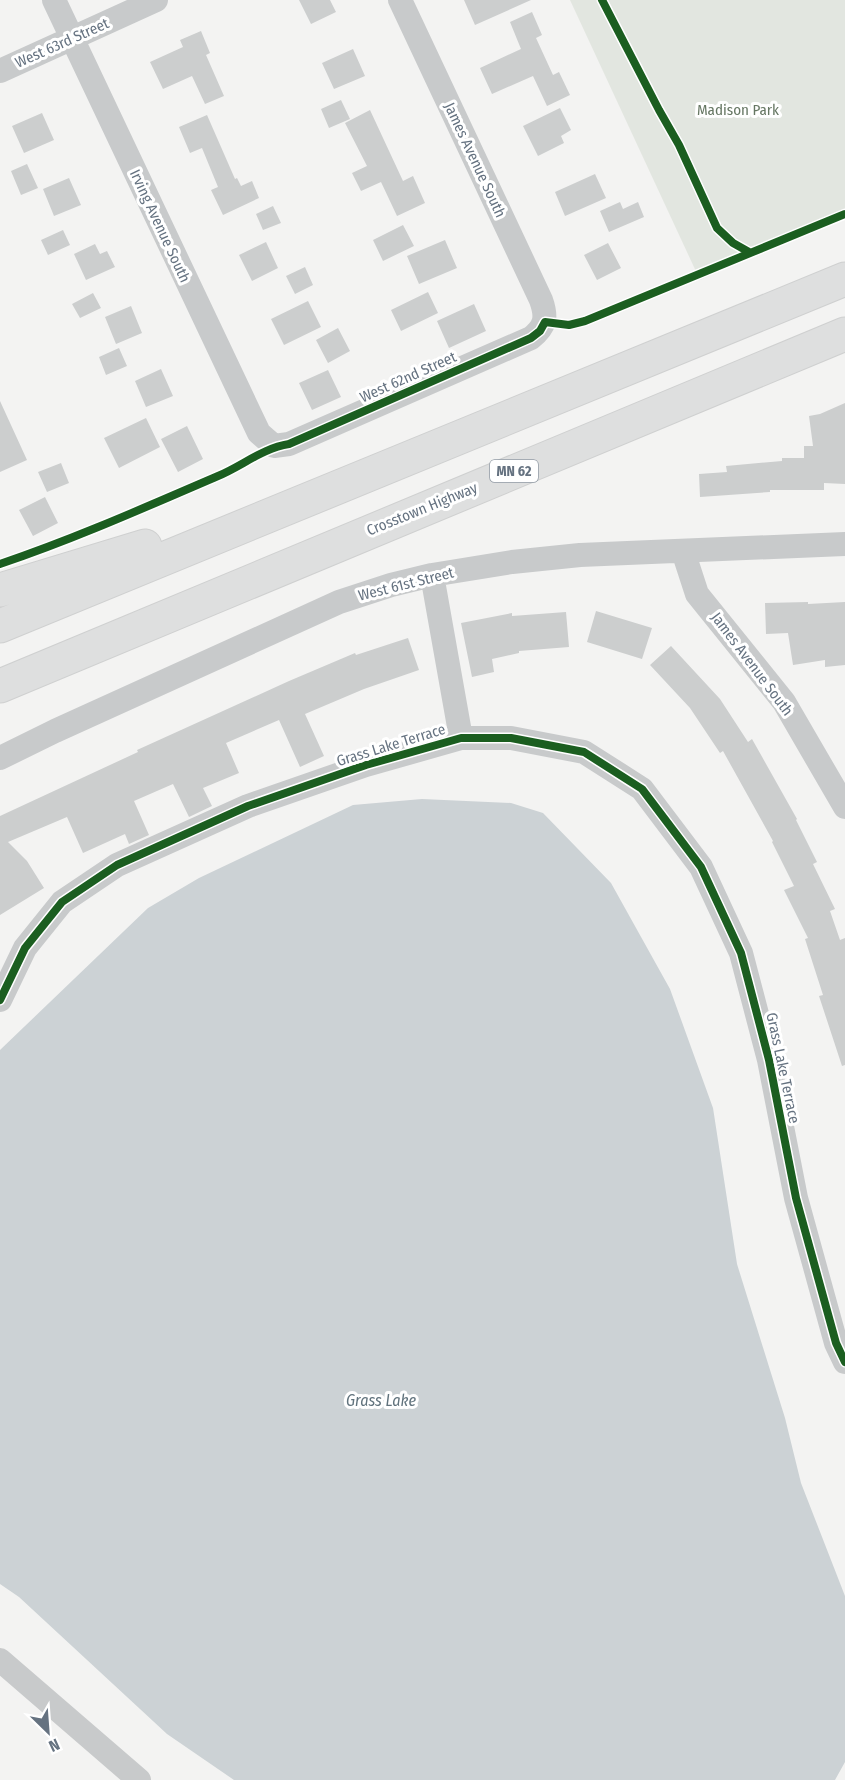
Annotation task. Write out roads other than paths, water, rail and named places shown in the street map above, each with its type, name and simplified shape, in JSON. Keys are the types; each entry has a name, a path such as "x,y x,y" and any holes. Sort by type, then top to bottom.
{"highway":[{"path":"0,626 845,279"},
{"name":"Crosstown Highway","path":"0,686 845,334"},
{"path":"0,590 334,490"},
{"path":"0,708 184,608"}],"street":[{"name":"Irving Avenue South","path":"54,0 259,433 274,446"},
{"name":"West 63rd Street","path":"0,71 156,0"},
{"name":"James Avenue South","path":"400,0 541,300 545,322"},
{"name":"West 62nd Street","path":"274,446 289,444 531,338 540,331 545,322"},
{"name":"West 61st Street","path":"0,758 65,726 339,602 391,585 432,575 512,562 580,555 845,544"},
{"name":"James Avenue South","path":"683,551 697,594 784,702 845,807"},
{"name":"Grass Lake Terrace","path":"432,575 462,738"},
{"name":"Grass Lake Terrace","path":"0,1000 26,948 62,902 117,865 248,806 366,765 462,738 511,738 585,752 642,789 701,867 741,953 770,1060 796,1198 836,1343 845,1362"},
{"path":"0,1660 138,1780"}],"water":[{"name":"Grass Lake","path":"422,799 511,803 543,813 611,883 670,989 713,1108 737,1264 785,1418 801,1483 845,1596 845,1762 835,1780 234,1780 167,1734 19,1597 0,1584 0,1050 148,908 199,878 353,805"}],"park label":[{"name":"Madison Park","path":"738,110"}]}
